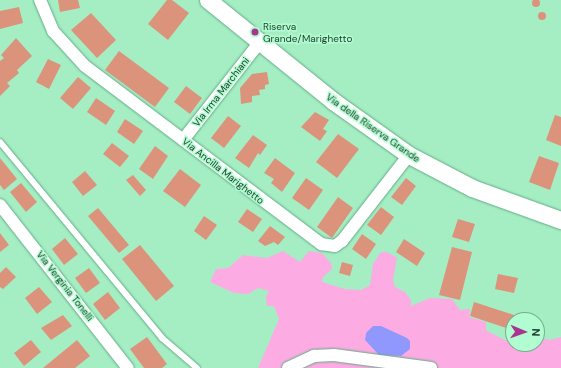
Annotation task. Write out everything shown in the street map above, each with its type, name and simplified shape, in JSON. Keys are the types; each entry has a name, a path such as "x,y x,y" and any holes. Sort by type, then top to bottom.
{"street":[{"name":"Via Ancilla Marighetto","path":"40,0 50,26 71,54 308,236 321,244 330,246 338,244 347,235 409,154"},
{"name":"Via della Riserva Grande","path":"208,0 259,44 338,105 409,154 472,188 561,220"},
{"name":"Via Irma Marchiani","path":"183,140 259,44"},
{"name":"Via Verginia Tonelli","path":"0,205 128,368"},
{"path":"288,368 314,356 334,355 431,368"}],"lane":[{"path":"0,142 162,338 196,368"}],"shaded area":[{"path":"283,251 300,262 309,251 322,253 331,263 332,269 323,277 322,282 345,289 361,290 370,285 373,264 381,252 387,252 397,258 393,280 395,287 405,292 411,300 411,306 430,298 452,299 460,310 470,309 469,317 486,322 486,330 505,340 505,352 545,352 545,339 550,340 561,337 561,368 258,368 279,319 274,306 267,306 266,296 269,291 258,288 248,294 234,293 210,282 216,269 228,268 243,255 267,258"}],"water":[{"path":"373,326 381,326 407,338 410,341 410,349 401,356 379,355 365,340 366,333"}],"building":[{"path":"536,-1 539,0 539,6 536,7 533,6 532,3 533,0"},
{"path":"58,0 78,0 80,8 60,12"},
{"path":"167,0 172,0 189,13 168,40 148,24"},
{"path":"19,7 23,23 0,29 0,11"},
{"path":"540,12 544,12 546,16 544,20 540,20 538,18 538,14"},
{"path":"91,13 116,40 97,58 71,30"},
{"path":"16,38 32,56 17,70 19,73 7,83 10,86 0,96 0,61 4,58 1,55"},
{"path":"119,51 169,88 155,107 105,70"},
{"path":"48,59 61,65 49,89 36,82"},
{"path":"267,72 269,84 265,85 265,89 259,90 260,95 252,96 252,102 241,104 240,88 252,74"},
{"path":"78,77 91,88 73,109 60,98"},
{"path":"186,86 202,98 190,114 174,102"},
{"path":"96,98 115,111 106,125 87,112"},
{"path":"315,112 329,120 323,129 327,131 320,141 301,127"},
{"path":"555,115 561,117 561,146 546,140"},
{"path":"228,116 241,126 224,148 211,138"},
{"path":"125,119 143,131 134,144 117,132"},
{"path":"338,134 359,149 337,178 316,162"},
{"path":"253,135 267,145 260,155 258,153 249,168 235,158"},
{"path":"112,143 129,156 120,167 103,154"},
{"path":"155,146 168,156 153,179 139,169"},
{"path":"539,156 559,163 550,190 529,182"},
{"path":"0,158 17,179 4,190 0,185"},
{"path":"275,158 295,173 282,192 271,183 274,179 264,173"},
{"path":"180,169 201,185 185,207 163,191"},
{"path":"85,171 97,185 83,196 72,182"},
{"path":"133,175 146,190 140,196 126,180"},
{"path":"306,178 323,190 309,210 292,198"},
{"path":"406,178 416,186 402,205 391,197"},
{"path":"21,183 37,202 26,212 10,192"},
{"path":"338,197 353,208 332,238 317,227"},
{"path":"381,207 394,217 381,235 367,225"},
{"path":"98,208 129,245 119,253 88,216"},
{"path":"247,209 262,219 253,232 238,222"},
{"path":"204,216 217,225 206,240 194,231"},
{"path":"458,219 475,224 469,242 452,237"},
{"path":"270,226 285,237 278,245 274,242 265,246 258,241"},
{"path":"0,233 9,245 0,252"},
{"path":"362,234 376,244 366,259 352,249"},
{"path":"65,238 78,254 64,265 52,249"},
{"path":"404,239 425,253 417,266 396,252"},
{"path":"140,245 174,286 156,301 122,259"},
{"path":"452,247 472,252 460,300 439,295"},
{"path":"342,262 353,265 350,276 339,273"},
{"path":"6,267 16,277 3,289 0,287 0,273"},
{"path":"89,268 100,283 86,293 75,278"},
{"path":"498,274 518,278 514,293 495,289"},
{"path":"39,287 52,302 37,314 25,298"},
{"path":"108,292 120,308 105,320 93,304"},
{"path":"474,302 505,312 505,328 470,316"},
{"path":"63,315 72,326 51,340 41,328"},
{"path":"147,337 167,364 162,368 144,368 130,349"},
{"path":"31,340 41,352 24,366 14,353"},
{"path":"77,340 90,356 75,368 43,368"}],"place":[{"name":"Riserva Grande/Marighetto","path":"255,32"}]}
